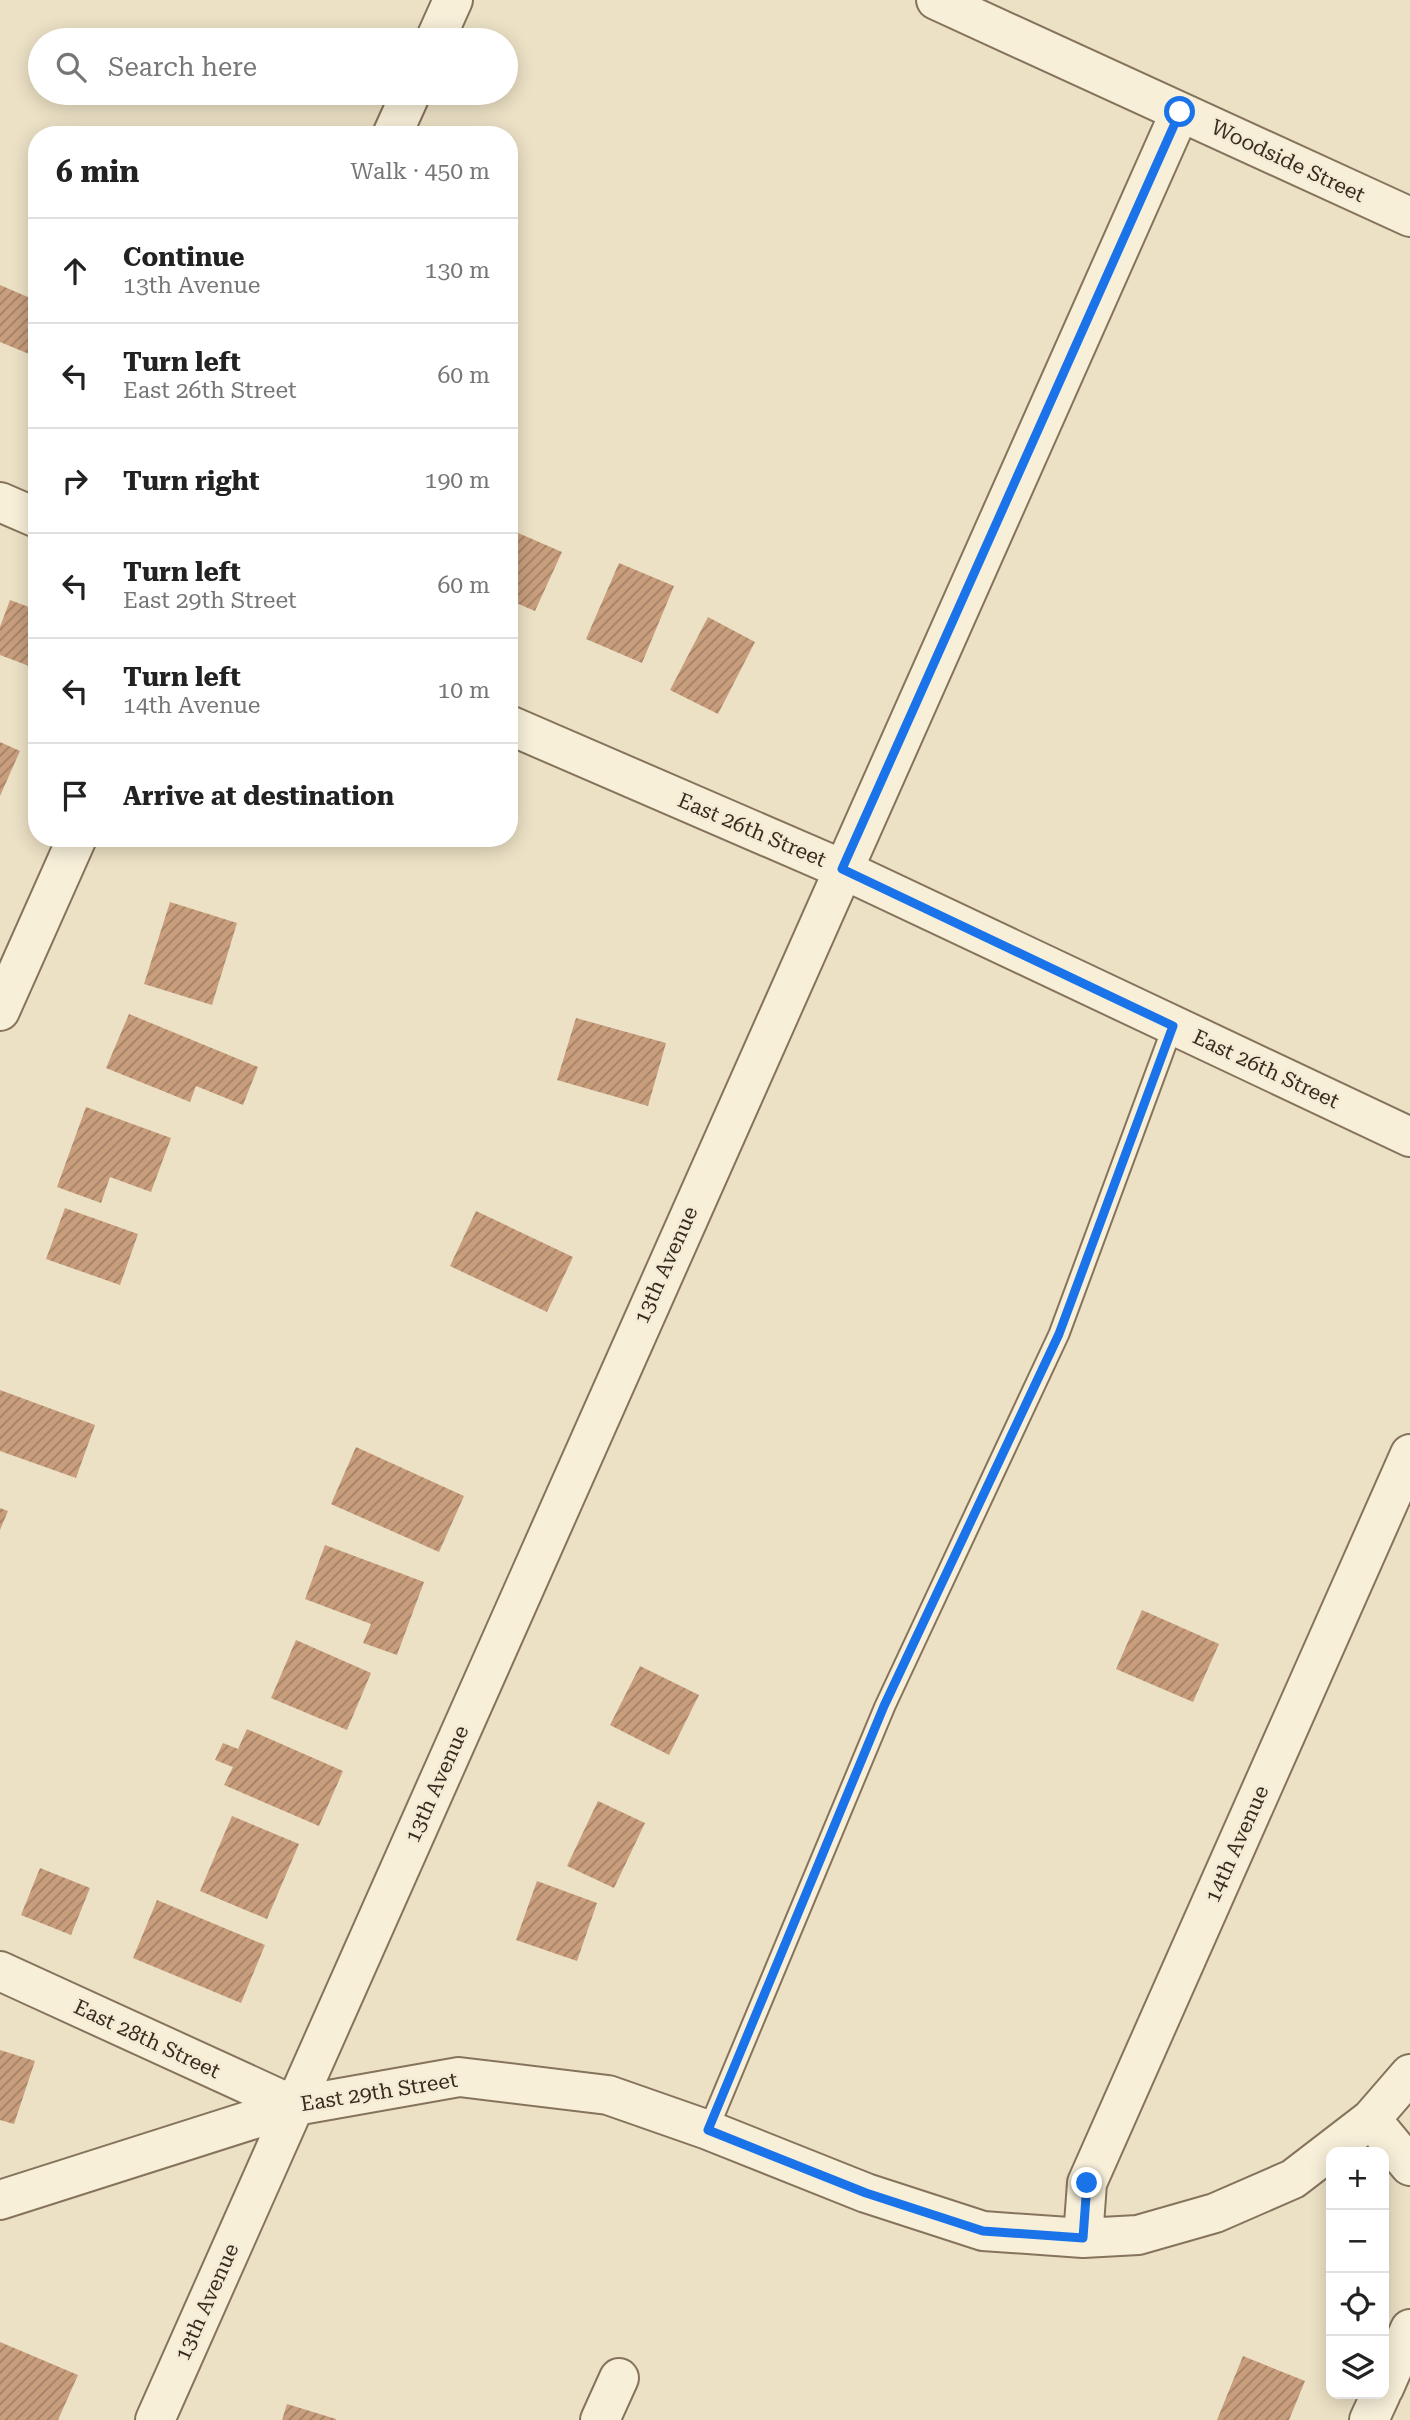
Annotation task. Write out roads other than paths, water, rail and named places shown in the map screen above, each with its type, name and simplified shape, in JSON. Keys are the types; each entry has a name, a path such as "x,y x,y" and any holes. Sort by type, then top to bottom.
{"street":[{"path":"440,28 453,0"},
{"name":"Woodside Street","path":"936,0 1410,217"},
{"path":"396,126 406,105"},
{"name":"13th Avenue","path":"155,2420 1180,112"},
{"path":"0,502 28,514"},
{"name":"East 26th Street","path":"518,729 842,869 1410,1137"},
{"path":"0,1011 73,847"},
{"name":"14th Avenue","path":"1083,2238 1087,2183 1410,1454"},
{"name":"East 28th Street","path":"0,1971 295,2106"},
{"name":"East 29th Street","path":"0,2200 295,2106 458,2077 608,2095 708,2130 866,2193 983,2231 1083,2238 1139,2235 1214,2213 1293,2179 1371,2119 1410,2074"},
{"path":"1371,2119 1410,2166"},
{"path":"1389,2377 1410,2329"},
{"path":"600,2420 619,2378"},
{"path":"1369,2420 1379,2399"}],"lane":[{"path":"708,2130 884,1706 1059,1334 1173,1026"}]}
